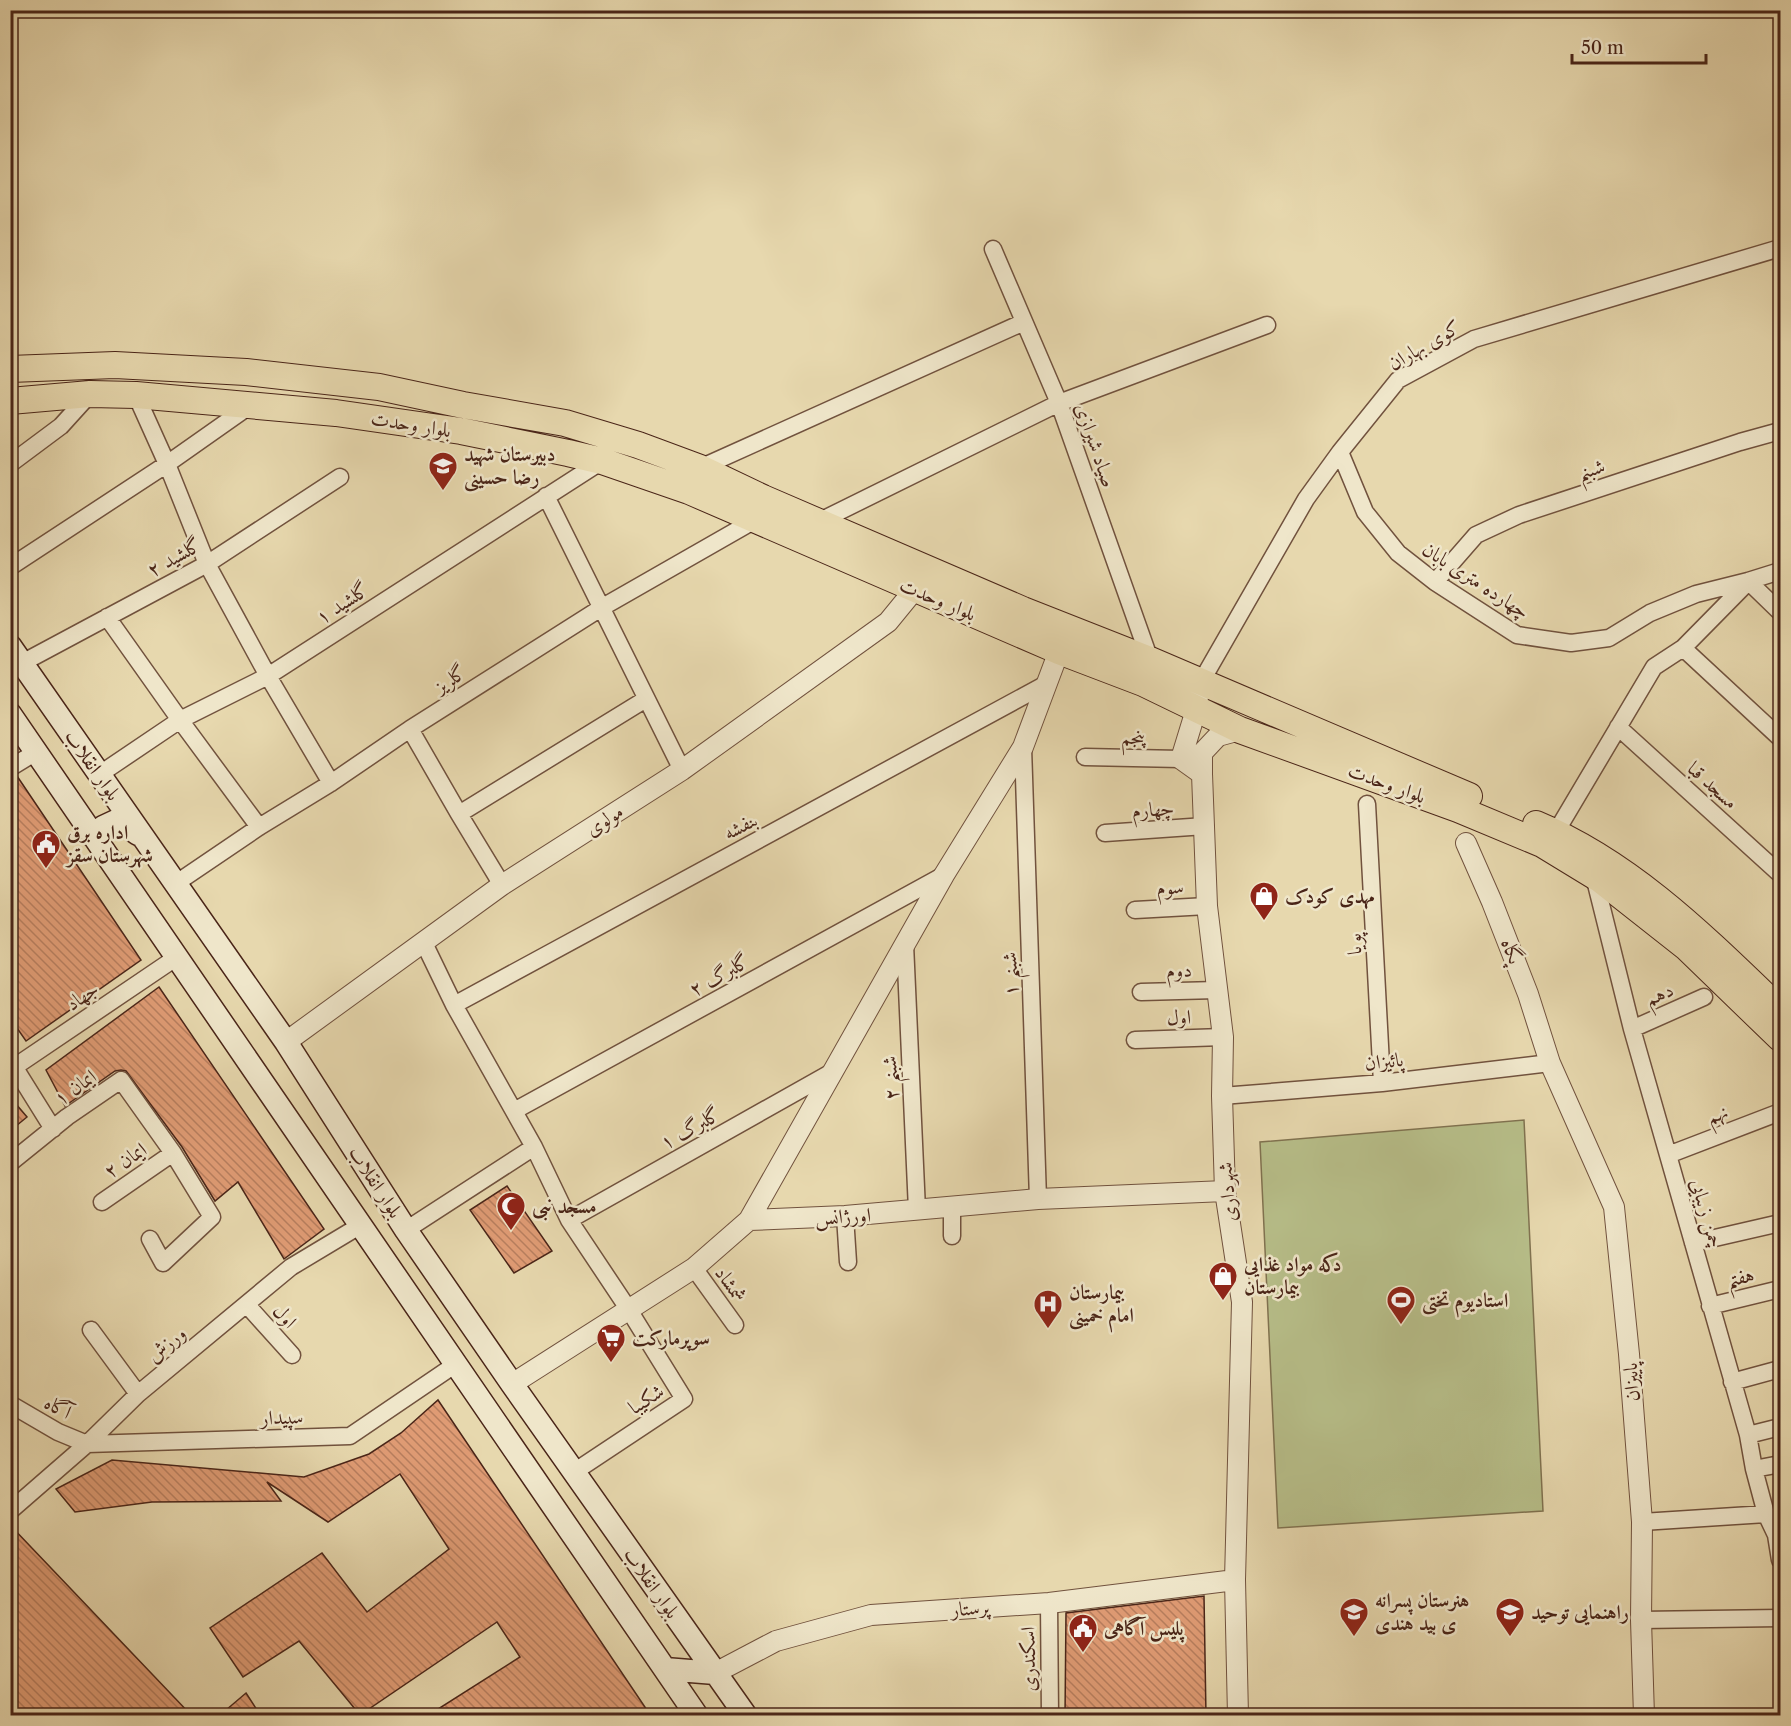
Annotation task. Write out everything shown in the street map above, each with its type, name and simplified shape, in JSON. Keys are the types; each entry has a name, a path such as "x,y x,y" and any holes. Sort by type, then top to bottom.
{"main road":[{"name":"بلوار وحدت","path":"10,369 116,365 246,372 379,387 565,423 700,468 763,498 1023,610 1150,660 1556,832 1625,873 1694,927 1780,1010"},
{"name":"بلوار وحدت","path":"10,401 90,394 136,394 336,413 461,431 602,461 689,490 1059,651 1143,683 1240,730 1458,808 1542,844 1594,876 1686,947 1780,1038"},
{"name":"بلوار انقلاب","path":"16,655 286,1042 406,1230 746,1716"},
{"name":"بلوار انقلاب","path":"10,714 697,1716"},
{"path":"94,837 103,827 118,820 144,838"},
{"path":"665,1669 715,1673"}],"street":[{"name":"کوی بهاران","path":"1201,682 1306,499 1340,452 1398,380 1474,339 1780,248"},
{"name":"صیاد شیرازی","path":"993,249 1059,403 1150,660"},
{"path":"700,468 1024,322"},
{"path":"820,521 1059,403 1267,325"},
{"path":"10,464 61,426 90,394"},
{"path":"136,394 207,564 268,676 331,783"},
{"path":"10,567 167,464 248,407 258,405"},
{"name":"شبنم","path":"1435,582 1476,535 1519,515 1780,430"},
{"name":"چهارده متری بابان","path":"1340,452 1365,512 1398,553 1435,582 1517,635 1571,643 1609,638 1650,613 1687,598 1780,571"},
{"name":"گلشید ۱","path":"100,774 180,720 268,676 602,461"},
{"name":"گلشید ۲","path":"16,655 107,617 207,564 340,477"},
{"path":"546,496 682,770"},
{"name":"گلریز","path":"175,884 410,729 601,608 755,520"},
{"path":"1556,832 1654,667 1683,648 1748,581 1780,612"},
{"name":"مولوی","path":"286,1042 502,885 682,770 888,622 915,589"},
{"path":"107,617 260,827"},
{"path":"1683,648 1780,738"},
{"path":"513,1384 694,1268 749,1220 944,875 1023,747 1059,651"},
{"path":"1201,682 1196,710 1181,759 1202,774"},
{"name":"بنفشه","path":"454,1005 1046,684"},
{"path":"459,814 646,699"},
{"name":"مسجد قبا","path":"1618,727 1780,874"},
{"path":"410,729 502,885"},
{"name":"شهرداری","path":"1238,1716 1235,1580 1242,1302 1225,1191 1223,1037 1207,906 1202,753 1218,736 1240,730"},
{"name":"شبنم ۱","path":"1023,747 1038,1199"},
{"path":"10,768 36,752"},
{"name":"پنجم","path":"1085,757 1181,759"},
{"name":"پویا","path":"1367,804 1382,1083"},
{"name":"چهارم","path":"1105,833 1205,826"},
{"name":"پگاه","path":"1466,843 1528,994 1550,1063"},
{"name":"گلبرگ ۲","path":"514,1111 944,875"},
{"name":"چمن زیبایی","path":"1594,876 1632,1029 1748,1435 1754,1470 1766,1514 1778,1535 1780,1560"},
{"name":"سوم","path":"1135,910 1207,906"},
{"path":"424,943 454,1005 534,1147 569,1220 629,1310"},
{"name":"شبنم ۲","path":"905,944 917,1210"},
{"name":"جهاد","path":"12,1065 177,957"},
{"name":"دوم","path":"1141,992 1217,990"},
{"name":"دهم","path":"1632,1029 1704,997"},
{"name":"اول","path":"1136,1040 1223,1037"},
{"name":"پائیزان","path":"1222,1096 1382,1083 1550,1063"},
{"name":"پاییزان","path":"1550,1063 1614,1207 1629,1354 1642,1522 1641,1620 1644,1716"},
{"path":"12,1065 54,1129"},
{"name":"گلبرگ ۱","path":"569,1220 832,1072"},
{"name":"ایمان ۱","path":"10,1163 66,1117 121,1080 173,1153"},
{"name":"نهم","path":"1668,1155 1780,1112"},
{"path":"406,1230 534,1147"},
{"path":"150,1239 163,1263 212,1216 173,1153"},
{"name":"ایمان ۲","path":"102,1202 173,1153"},
{"name":"اورژانس","path":"749,1220 844,1216 1038,1199 1225,1191"},
{"path":"952,1206 952,1236"},
{"path":"844,1216 848,1263"},
{"path":"1693,1243 1780,1223"},
{"name":"ورزش","path":"10,1511 87,1444 138,1394 291,1267 361,1225"},
{"name":"شمشاد","path":"694,1268 735,1325"},
{"name":"هفتم","path":"1710,1306 1780,1289"},
{"name":"اول","path":"247,1305 292,1354"},
{"name":"شکیبا","path":"574,1472 684,1399 629,1310"},
{"path":"91,1330 138,1394"},
{"name":"سپیدار","path":"87,1444 350,1436 456,1364"},
{"path":"1732,1382 1780,1369"},
{"name":"آگاه","path":"10,1404 58,1432 87,1444"},
{"path":"1748,1435 1780,1427"},
{"path":"1754,1470 1780,1464"},
{"path":"1642,1522 1766,1514"},
{"name":"پرستار","path":"715,1673 776,1641 871,1615 1048,1603 1235,1580"},
{"name":"اسکندری","path":"1048,1603 1050,1716"},
{"path":"1641,1620 1780,1618"}],"green space":[{"name":"استادیوم تختی","path":"1524,1120 1543,1511 1278,1528 1260,1142"}],"building":[{"name":"اداره برق شهرستان سقز","path":"17,776 141,960 26,1041 10,1018 10,778"},
{"path":"159,987 324,1229 284,1259 238,1182 215,1201 182,1147 126,1071 115,1071 65,1106 46,1070"},
{"path":"10,1097 27,1117 10,1131"},
{"name":"مسجد نبی","path":"507,1186 552,1251 514,1273 470,1210"},
{"path":"438,1400 651,1716 427,1716 520,1657 497,1622 360,1715 299,1641 243,1677 210,1628 322,1553 367,1612 449,1549 400,1474 328,1522 267,1482 281,1501 152,1502 75,1512 56,1489 112,1460 304,1477 369,1454 401,1433"},
{"path":"10,1525 192,1716 14,1716 10,1711"},
{"path":"1204,1596 1206,1716 1065,1716 1066,1613"},
{"path":"246,1693 261,1716 219,1716"}],"place":[{"name":"دبیرستان شهید رضا حسینی","path":"443,492"},
{"name":"اداره برق شهرستان سقز","path":"46,870"},
{"name":"مهدی کودک","path":"1264,922"},
{"name":"مسجد نبی","path":"511,1232"},
{"name":"دکه مواد غذایی بیمارستان","path":"1223,1302"},
{"name":"استادیوم تختی","path":"1401,1326"},
{"name":"بیمارستان امام خمینی","path":"1048,1330"},
{"name":"سوپرمارکت","path":"611,1364"},
{"name":"هنرستان پسرانه ی بید هندی","path":"1354,1638"},
{"name":"راهنمایی توحید","path":"1510,1638"},
{"name":"پلیس آگاهی","path":"1083,1654"}]}
